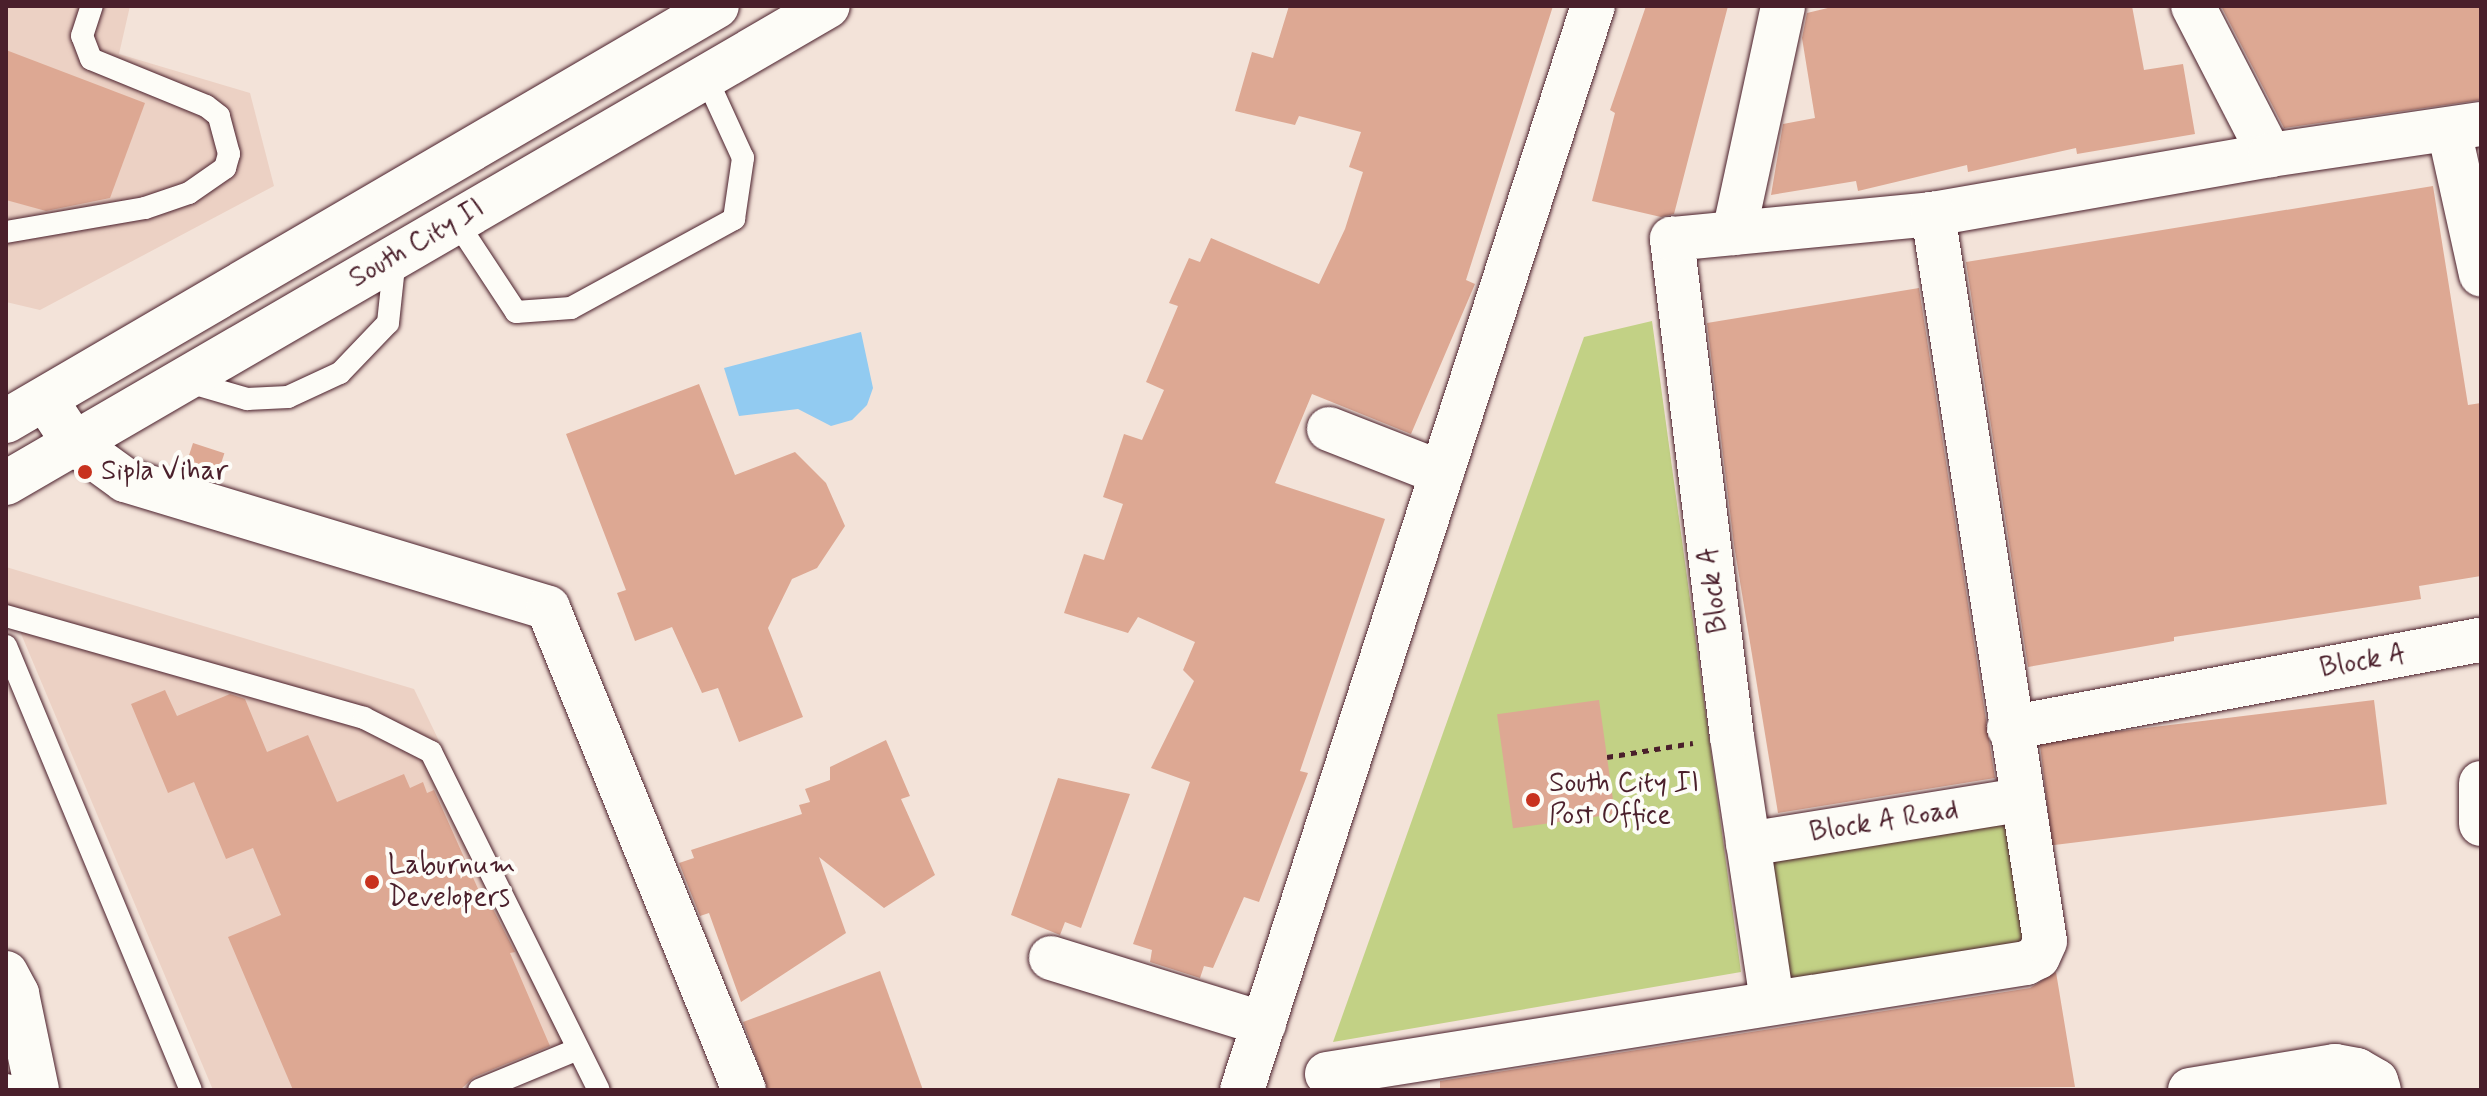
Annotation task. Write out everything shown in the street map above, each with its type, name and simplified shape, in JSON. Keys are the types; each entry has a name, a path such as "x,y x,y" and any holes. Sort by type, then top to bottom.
{"street":[{"name":"South City II","path":"6,421 717,6"},
{"name":"South City II","path":"6,483 828,6"},
{"path":"1242,1090 1593,6"},
{"path":"1734,233 1783,6"},
{"path":"2193,6 2270,155"},
{"name":"Block A","path":"1772,1001 1732,737 1672,239 1933,214 2270,155 2465,127 2481,274"},
{"path":"1327,1074 2026,963 2038,957 2045,941 2020,800 1933,214"},
{"path":"45,399 74,443 125,480 548,608 744,1090"},
{"path":"1329,429 1442,473"},
{"name":"Block A","path":"2009,728 2481,640"},
{"path":"2481,783 2481,824"},
{"name":"Block A Road","path":"1748,844 2020,800"},
{"path":"1051,958 1264,1024"},
{"path":"6,973 17,994 37,1090"},
{"path":"2190,1090 2335,1066 2357,1070 2376,1081 2379,1090"}],"lane":[{"path":"6,232 145,208 189,193 225,168 229,154 219,116 206,106 91,59 82,36 92,6"},
{"path":"456,221 516,312 571,308 734,219 743,158 706,77"},
{"path":"181,380 247,399 288,397 340,373 388,323 395,257"},
{"path":"6,616 364,718 431,752 599,1090"},
{"path":"6,646 191,1090"},
{"path":"479,1090 578,1049"},
{"path":"6,1085 25,1090"}],"path":[{"path":"1607,757 1732,737"}],"shaded area":[{"path":"6,6 130,6 119,54 250,93 274,186 40,310 6,302"},
{"path":"6,567 414,689 584,1042 477,1090 213,1090 6,598"}],"green space":[{"path":"1652,321 1741,972 1333,1042 1584,337"},
{"path":"2015,821 2035,944 1784,984 1764,861"}],"water":[{"path":"861,332 873,388 867,405 852,420 831,426 798,409 739,416 724,368"}],"building":[{"path":"1289,6 1553,6 1466,280 1475,284 1411,434 1312,394 1275,483 1385,519 1300,771 1308,773 1259,902 1244,897 1213,968 1204,966 1200,978 1150,962 1152,950 1133,944 1190,782 1151,768 1194,681 1183,670 1195,642 1138,617 1128,633 1064,613 1084,554 1104,560 1123,504 1103,497 1124,434 1142,440 1164,390 1146,382 1178,306 1169,303 1189,258 1200,262 1211,238 1319,284 1345,229 1363,172 1349,167 1361,132 1299,116 1295,125 1235,111 1252,52 1273,58"},
{"path":"1646,6 1728,6 1674,214 1661,217 1592,201 1615,113 1610,110"},
{"path":"1836,6 2132,6 2144,70 2183,64 2195,134 2077,154 2076,148 1968,172 1967,165 1858,191 1856,181 1771,195 1783,124 1815,118 1802,38 1807,13"},
{"path":"2221,6 2481,6 2481,100 2284,128"},
{"path":"6,50 145,103 110,198 46,211 6,200"},
{"path":"2433,186 2468,405 2481,403 2481,576 2419,586 2421,599 2174,637 2174,641 2028,667 1966,262"},
{"path":"1919,288 1995,778 1778,813 1734,545 1707,323"},
{"path":"699,384 735,475 795,452 826,483 845,526 817,568 792,579 768,628 803,717 739,742 718,688 702,693 672,627 635,641 617,593 626,590 566,434"},
{"path":"193,443 224,453 215,482 184,472"},
{"name":"Laburnum Developers","path":"165,690 177,716 230,694 245,699 267,752 308,735 337,802 404,774 410,788 423,782 427,793 434,790 487,909 492,907 515,952 510,953 550,1046 474,1077 460,1090 293,1090 228,937 281,915 253,848 226,859 194,782 168,793 131,704"},
{"path":"1599,700 1615,814 1513,828 1497,714"},
{"path":"2374,700 2387,804 2052,845 2040,741"},
{"path":"886,740 910,796 901,799 935,875 884,908 819,857 846,933 741,1002 709,913 700,916 679,863 694,858 691,850 802,814 799,805 810,802 805,789 830,780 830,767"},
{"path":"1058,778 1130,794 1081,928 1065,922 1060,935 1011,915"},
{"path":"880,971 923,1090 768,1090 743,1022"},
{"path":"2056,972 2075,1087 1440,1090 1440,1081 2030,988"}],"place":[{"name":"Sipla Vihar","path":"85,472"},
{"name":"South City II Post Office","path":"1533,800"},
{"name":"Laburnum Developers","path":"372,882"}]}
